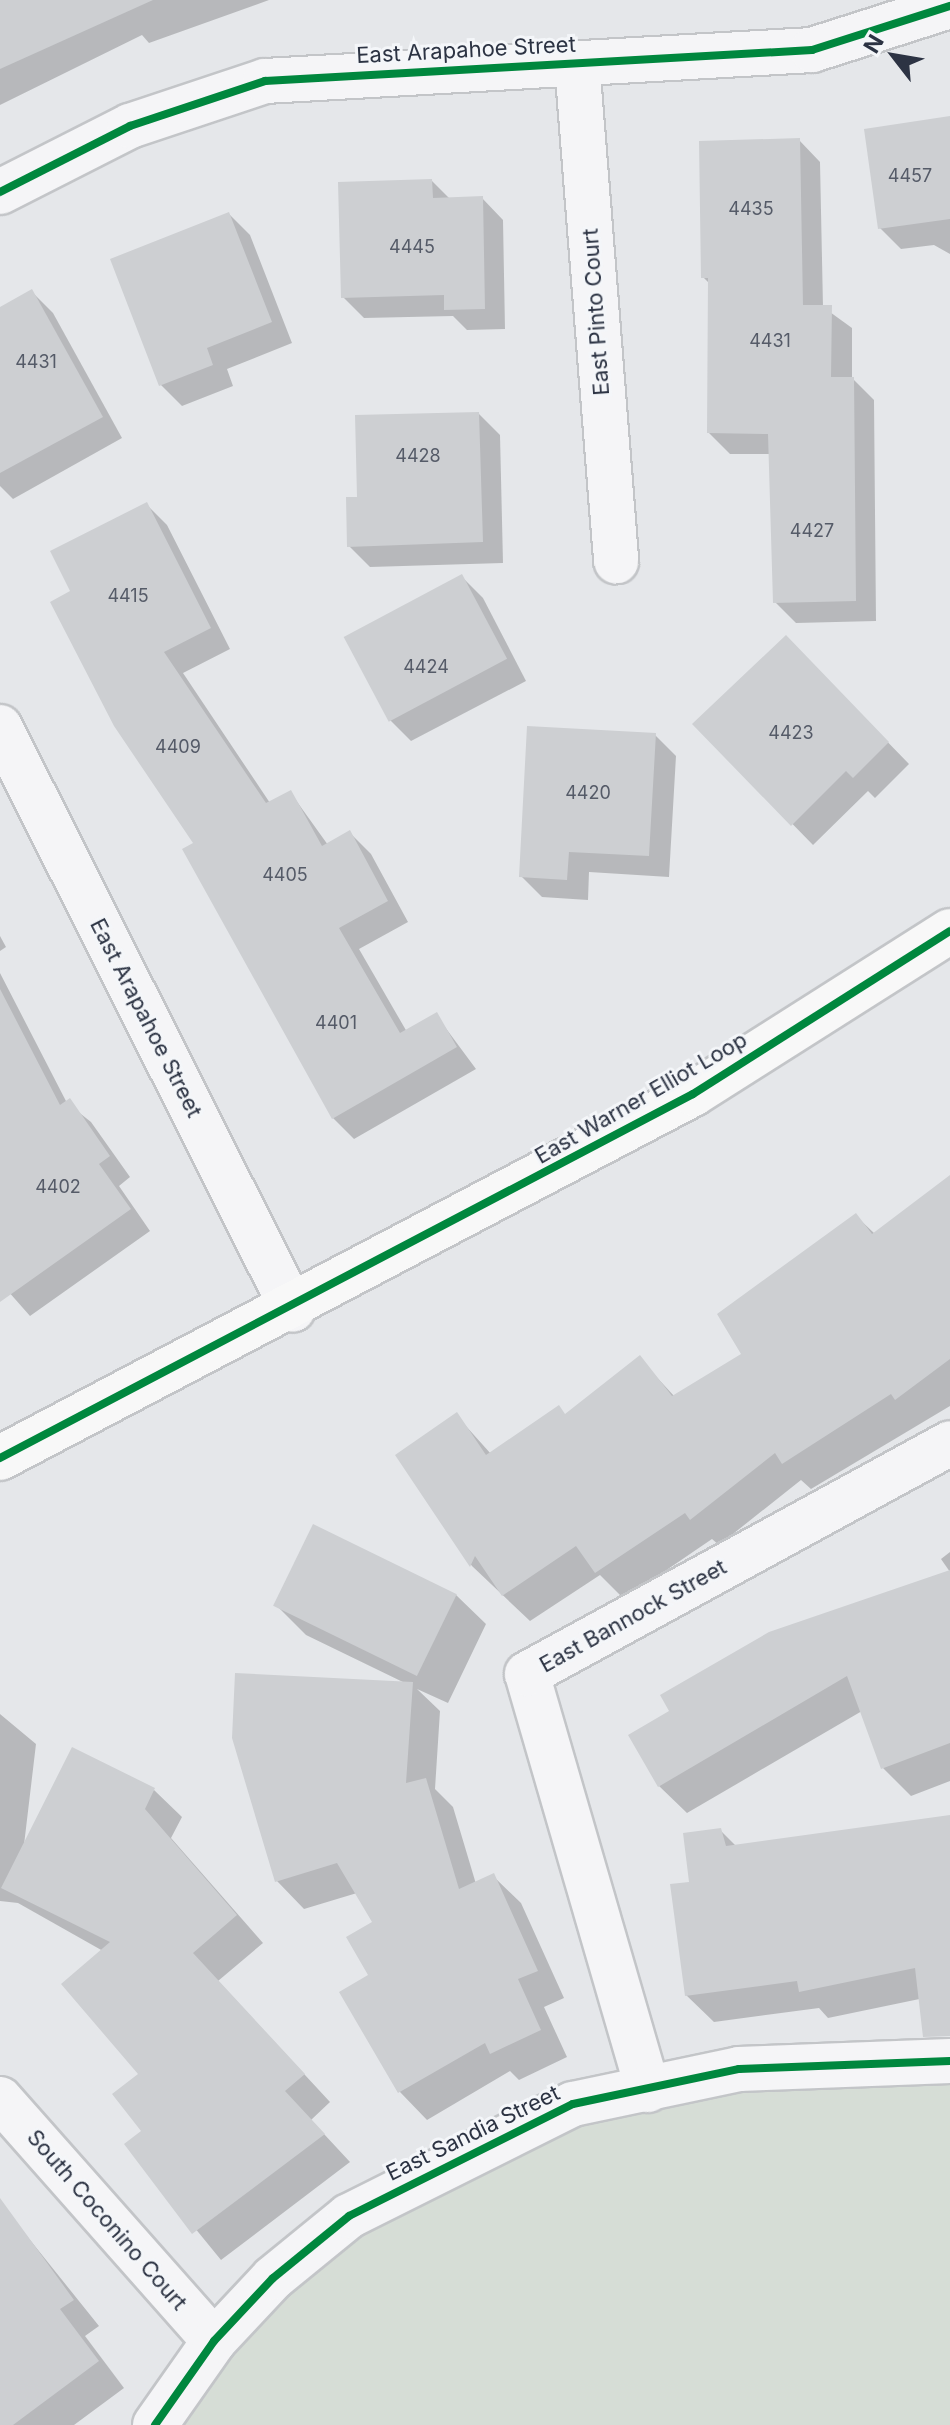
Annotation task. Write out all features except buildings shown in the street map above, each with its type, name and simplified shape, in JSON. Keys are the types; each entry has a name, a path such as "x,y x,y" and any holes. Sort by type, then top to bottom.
{"main road":[{"name":"East Warner Elliot Loop","path":"0,1458 293,1310 693,1094 950,931"}],"street":[{"name":"East Arapahoe Street","path":"0,192 130,126 265,81 812,50 950,6"},
{"name":"East Pinto Court","path":"577,63 616,561"},
{"name":"East Arapahoe Street","path":"0,727 293,1310"},
{"name":"East Bannock Street","path":"648,2090 527,1674 950,1443"},
{"name":"East Sandia Street","path":"155,2425 214,2341 273,2278 349,2216 573,2104 739,2069 950,2061"},
{"name":"South Coconino Court","path":"0,2099 214,2341"}],"shaded area":[{"path":"950,2061 950,2425 155,2425 273,2278 573,2104"}],"cycle path":[{"path":"0,192 130,126 265,81 812,50 950,6"},
{"path":"0,1458 693,1094 950,931"},
{"path":"155,2425 214,2341 273,2278 349,2216 573,2104 739,2069 950,2061"}]}
